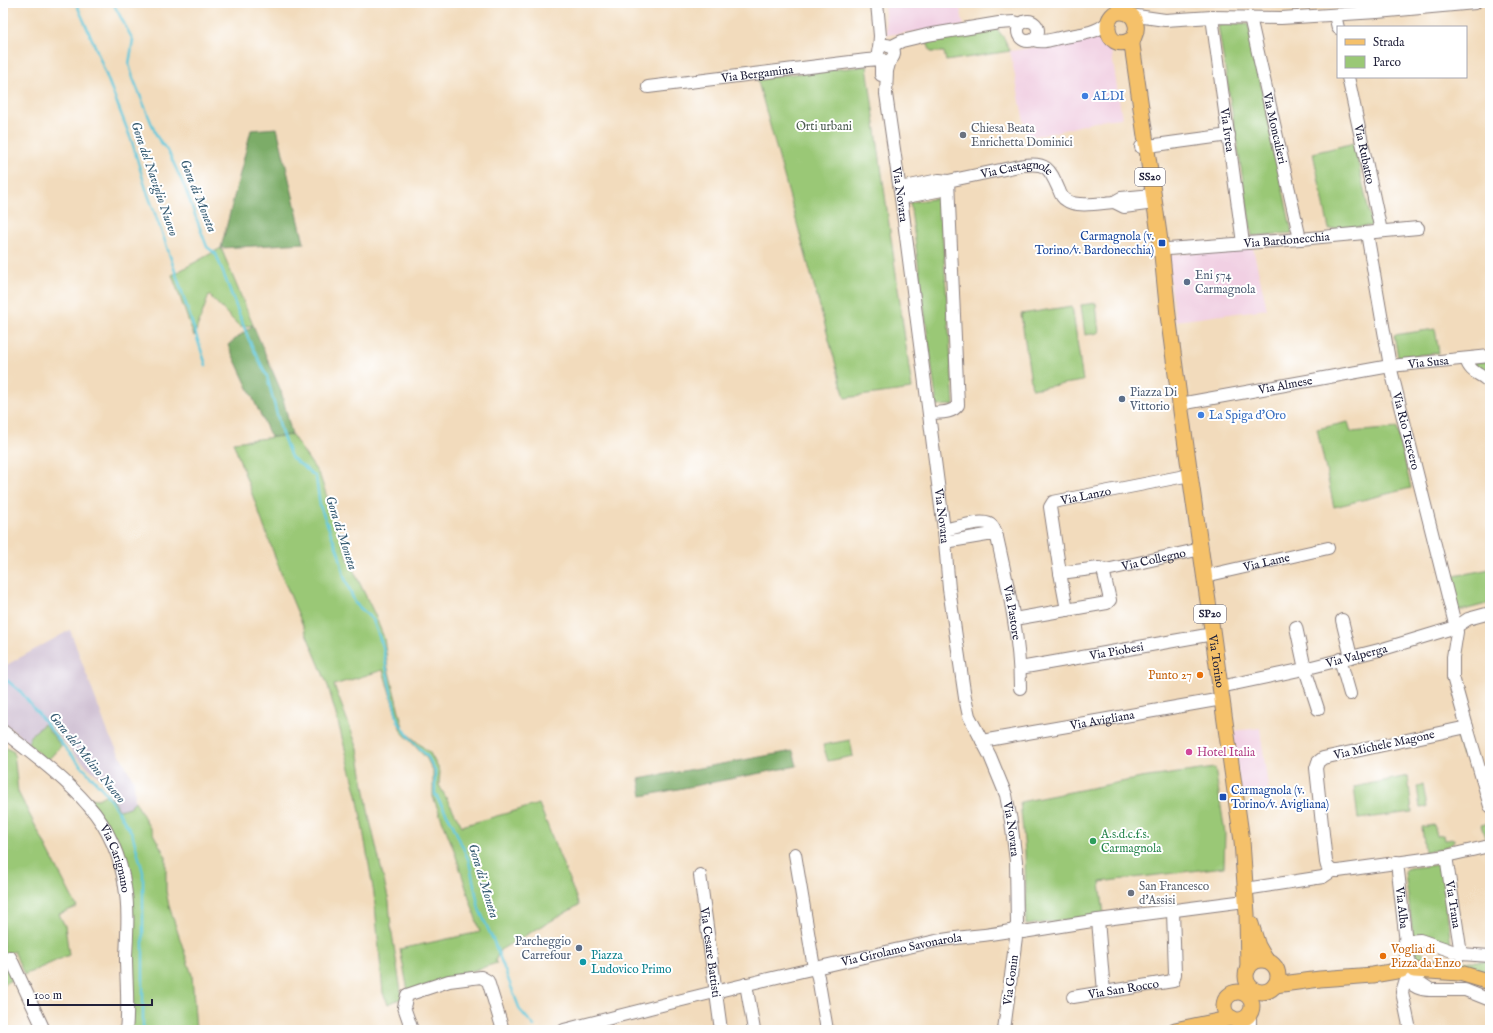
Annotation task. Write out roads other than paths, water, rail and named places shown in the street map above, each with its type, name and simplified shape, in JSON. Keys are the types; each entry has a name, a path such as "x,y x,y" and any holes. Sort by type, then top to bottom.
{"main road":[{"name":"SS20","path":"1120,22 1143,147 1168,315"},
{"name":"Via Torino","path":"1168,315 1242,841 1246,901 1247,974"},
{"name":"Via Torino","path":"1246,901 1258,946 1266,960"},
{"path":"1243,1017 1226,1012 1225,1004 1228,996 1236,992 1255,961 1266,960 1270,962 1277,970 1320,979"},
{"path":"1275,985 1277,981 1277,970"},
{"path":"1247,974 1252,988 1261,992 1266,991 1275,985 1320,979 1408,972 1460,973 1490,982"},
{"path":"1236,992 1240,992 1248,996 1243,1017"},
{"path":"1175,1030 1243,1017 1261,992"},
{"path":"1192,1026 1225,1004"}],"street":[{"name":"Via Novara","path":"877,3 885,51 880,75 886,94 900,193 945,536 949,589 965,698 969,716 995,766 1006,795 1016,861 1017,925 1014,930"},
{"path":"1036,36 1046,42 1058,38 1084,35 1120,22 1212,17 1335,16 1475,3"},
{"path":"1335,16 1338,26"},
{"name":"Via Ivrea","path":"1212,17 1243,243"},
{"name":"Via Moncalieri","path":"1250,17 1300,239"},
{"path":"1120,22 1165,20"},
{"path":"885,51 901,45 909,38 1014,22 1020,29 1024,41 1031,42 1036,36 1037,25 1031,21 1027,21 1020,29"},
{"name":"Via Bergamina","path":"648,87 867,60 885,51"},
{"name":"Via Rubatto","path":"1348,78 1381,231"},
{"path":"1143,147 1228,135"},
{"name":"Via Castagnole","path":"900,193 942,190 948,181 1035,164 1046,167 1053,174 1062,197 1071,203 1114,202 1121,198 1151,199"},
{"path":"929,413 950,411 955,409 958,405 948,181"},
{"name":"Via Bardonecchia","path":"1158,250 1418,228"},
{"name":"Via Rio Tercero","path":"1367,233 1390,366 1456,627"},
{"name":"Via Susa","path":"1390,366 1490,356"},
{"name":"Via Susa","path":"1466,358 1473,372 1490,383"},
{"name":"Via Almese","path":"1180,404 1390,366"},
{"name":"Via Lanzo","path":"1067,610 1050,507 1053,502 1190,475"},
{"name":"Via Pastore","path":"945,536 993,535 997,537 1014,619 1020,668 1020,688"},
{"name":"Via Lame","path":"1205,576 1328,548"},
{"name":"Via Collegno","path":"1060,573 1099,568 1106,570 1201,549"},
{"path":"1014,619 1107,603 1110,600 1104,574 1106,570"},
{"name":"Via Valperga","path":"1221,693 1456,627 1468,619 1490,613"},
{"path":"1342,620 1350,694"},
{"path":"1296,627 1305,669 1318,709"},
{"path":"1456,627 1457,632 1453,657 1452,677 1467,727 1485,770 1490,806"},
{"name":"Via Piobesi","path":"1020,668 1213,634"},
{"name":"Via Avigliana","path":"982,741 1221,693"},
{"name":"Via Michele Magone","path":"1332,871 1327,866 1326,862 1316,768 1318,762 1323,758 1467,727"},
{"name":"Via Carignano","path":"3,731 55,772 88,805 108,832 118,858 125,887 128,1010 126,1030"},
{"path":"1246,901 1323,877 1332,871 1446,856 1488,846"},
{"path":"795,854 813,962 827,1030"},
{"name":"Via Trana","path":"1446,856 1461,954"},
{"name":"Via Alba","path":"1397,862 1408,972"},
{"name":"Via Cesare Battisti","path":"700,875 721,1030"},
{"name":"Via Girolamo Savonarola","path":"564,1030 746,984 938,941 1014,930 1023,932 1098,920 1246,901"},
{"name":"Via San Rocco","path":"1073,996 1173,981 1173,911"},
{"path":"1098,920 1104,992"},
{"name":"Via Gonin","path":"1004,1030 1016,936 1014,930"},
{"path":"1406,947 1420,940 1461,954 1490,956"},
{"path":"10,957 44,1030"},
{"path":"1410,1030 1402,992 1408,972 1431,990 1465,990 1490,1000"},
{"path":"412,1030 404,1007 407,995 450,981 481,977 488,981 503,1030"},
{"path":"746,984 754,1030"},
{"path":"1243,1017 1250,1030"}],"waterway":[{"name":"Gora del Naviglio Nuovo","path":"76,3 95,46 132,142 146,189 206,365"},
{"name":"Gora di Moneta","path":"113,3 133,40 129,64 133,78 157,137 169,153 185,188 207,247 216,254 249,340 267,376 282,434 291,457 316,477 320,506 339,554 344,576 355,603 373,620 383,647 389,683 398,721 409,737 428,757 435,771 435,794 452,823 469,861 479,909 494,942 520,1010 534,1026"},
{"name":"Gora del Molino Nuovo","path":"3,677 21,692 66,749 105,792 132,833 143,872 143,1030"}],"place":[{"name":"ALDI","path":"1085,96"},
{"name":"Chiesa Beata Enrichetta Dominici","path":"963,135"},
{"name":"Carmagnola (v. Torino/v. Bardonecchia)","path":"1162,243"},
{"name":"Eni 574 Carmagnola","path":"1187,282"},
{"name":"Piazza Di Vittorio","path":"1122,399"},
{"name":"La Spiga d'Oro","path":"1201,415"},
{"name":"Punto 27","path":"1200,675"},
{"name":"Hotel Italia","path":"1189,752"},
{"name":"Carmagnola (v. Torino/v. Avigliana)","path":"1223,797"},
{"name":"A.s.d.c.f.s. Carmagnola","path":"1093,841"},
{"name":"San Francesco d'Assisi","path":"1131,893"},
{"name":"Parcheggio Carrefour","path":"579,948"},
{"name":"Voglia di Pizza da Enzo","path":"1383,956"},
{"name":"Piazza Ludovico Primo","path":"583,962"}],"park label":[{"name":"Orti urbani","path":"824,126"}]}
